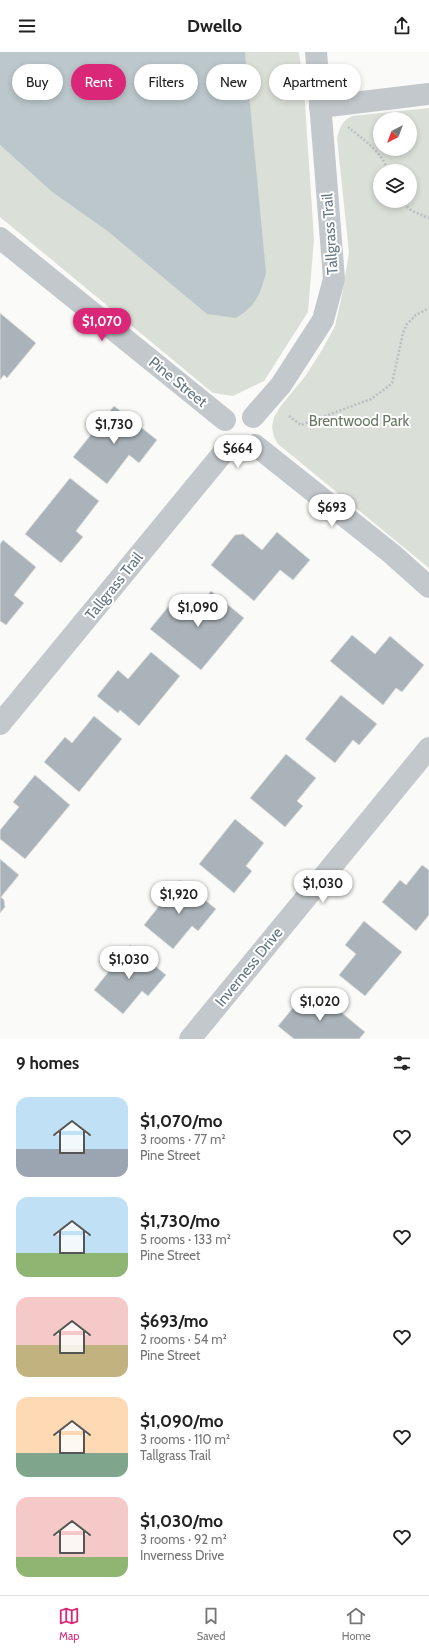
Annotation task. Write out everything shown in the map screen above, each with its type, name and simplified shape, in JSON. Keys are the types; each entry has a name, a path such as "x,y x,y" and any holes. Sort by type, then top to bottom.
{"street":[{"name":"Tallgrass Trail","path":"253,417 281,385 323,320 334,279 316,52"},
{"path":"320,107 429,94"},
{"name":"Pine Street","path":"0,238 225,420"},
{"path":"235,413 248,414 253,417 260,429 260,436 255,445 241,452 228,447 224,443 221,431 225,420 235,413"},
{"path":"255,445 392,554 429,588"},
{"name":"Tallgrass Trail","path":"0,724 228,447"},
{"name":"Inverness Drive","path":"190,1039 429,748"}],"path":[{"path":"320,107 349,127 378,153 386,164"},
{"path":"409,208 412,211 429,218"},
{"path":"289,416 301,425 371,399 382,392 392,382 402,333 416,315 429,308"}],"green space":[{"path":"245,52 299,52 301,64 269,64 269,100 305,100 314,239 308,312 264,381 233,396 213,393 0,217 0,145 52,192 110,233 254,153 249,100 261,100 261,64 246,64"},
{"name":"Brentwood Park","path":"429,108 429,568 278,444 274,437 272,427 274,417 280,407 306,375 335,326 349,253 337,138 342,125 352,116 373,114 373,156 417,156 417,112 390,112"}],"shaded area":[{"path":"0,52 245,52 246,64 206,64 206,100 250,100 266,273 259,294 253,304 236,318 207,314 110,233 52,192 0,145"}],"building":[{"path":"0,313 36,343 7,378 4,375 0,380"},
{"path":"114,406 157,440 139,463 129,455 107,484 73,457"},
{"path":"70,478 99,501 76,531 83,537 61,563 25,534"},
{"path":"277,532 310,560 293,580 280,570 254,601 211,565 235,535 243,534 262,550"},
{"path":"3,540 36,567 14,595 24,603 6,625 0,621 0,544"},
{"path":"211,591 244,618 201,670 150,629 173,601 185,611 197,597 203,601"},
{"path":"352,635 375,654 390,636 424,665 402,692 396,688 383,705 330,661"},
{"path":"151,652 180,676 139,726 120,710 118,713 97,696 118,670 128,679"},
{"path":"341,695 377,724 359,745 353,740 335,763 305,739"},
{"path":"94,716 122,739 79,792 44,762 65,737 72,743"},
{"path":"286,754 316,778 297,801 303,806 285,827 250,798"},
{"path":"35,775 70,805 25,859 0,839 0,830 19,807 13,802"},
{"path":"235,819 264,843 246,866 252,871 234,893 199,864"},
{"path":"0,859 19,875 1,897 4,900 5,907 0,913"},
{"path":"422,865 429,870 429,915 416,931 382,902 400,880 406,885"},
{"path":"180,880 216,909 198,931 192,926 173,949 144,925"},
{"path":"364,921 402,952 365,996 339,975 356,954 345,945"},
{"path":"130,945 166,975 148,996 142,991 123,1014 94,990"},
{"path":"318,993 365,1032 359,1039 294,1039 278,1026 297,1003 304,1009"}]}
